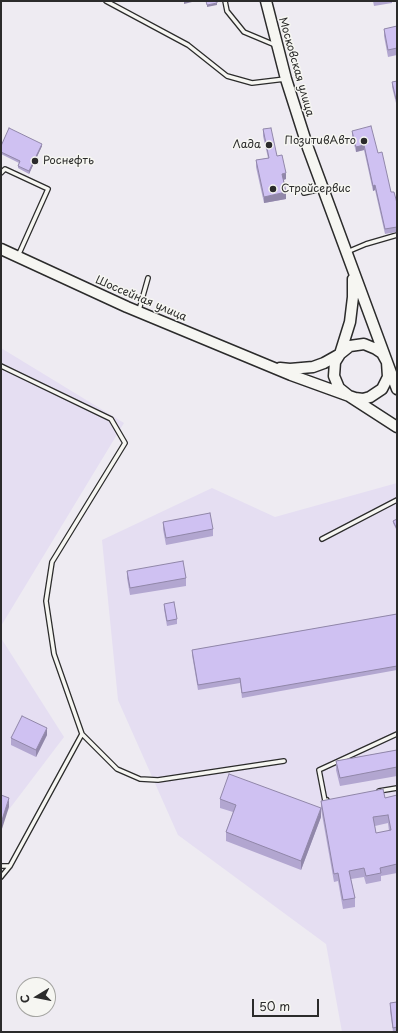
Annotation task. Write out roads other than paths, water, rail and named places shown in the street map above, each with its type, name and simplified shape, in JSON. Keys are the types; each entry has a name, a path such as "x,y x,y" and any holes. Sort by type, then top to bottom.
{"main road":[{"name":"Московская улица","path":"266,1 286,79 306,141 397,389"},
{"name":"Шоссейная улица","path":"1,249 138,312 291,375 349,396 397,427"},
{"name":"Московская улица","path":"346,252 353,283 354,297 350,322 340,354 335,362 334,376 339,388 349,396"},
{"path":"340,354 350,346 364,344 382,353 387,362 388,377 382,389 376,394 363,399 349,396"},
{"name":"Шоссейная улица","path":"272,367 290,369 312,367 324,363 340,354"}],"lane":[{"path":"106,1 188,45 227,76 252,83 286,79"},
{"path":"225,1 227,11 244,32 277,46"},
{"path":"1,173 5,169 48,189 17,257"},
{"path":"304,192 322,188"},
{"path":"346,252 366,244 397,235"},
{"path":"138,312 148,278"},
{"path":"1,366 111,419 125,443 52,562 46,600 54,654 82,734 117,768 140,779 158,780 284,761"},
{"path":"322,539 397,500"},
{"path":"1,877 10,866 82,734"},
{"path":"332,799 325,800 319,770 397,734"},
{"path":"375,792 397,788"},
{"path":"1,866 10,866"}],"place":[{"name":"ПозитивАвто","path":"364,141"},
{"name":"Лада","path":"269,145"},
{"name":"Роснефть","path":"35,161"},
{"name":"Стройсервис","path":"273,189"}]}
